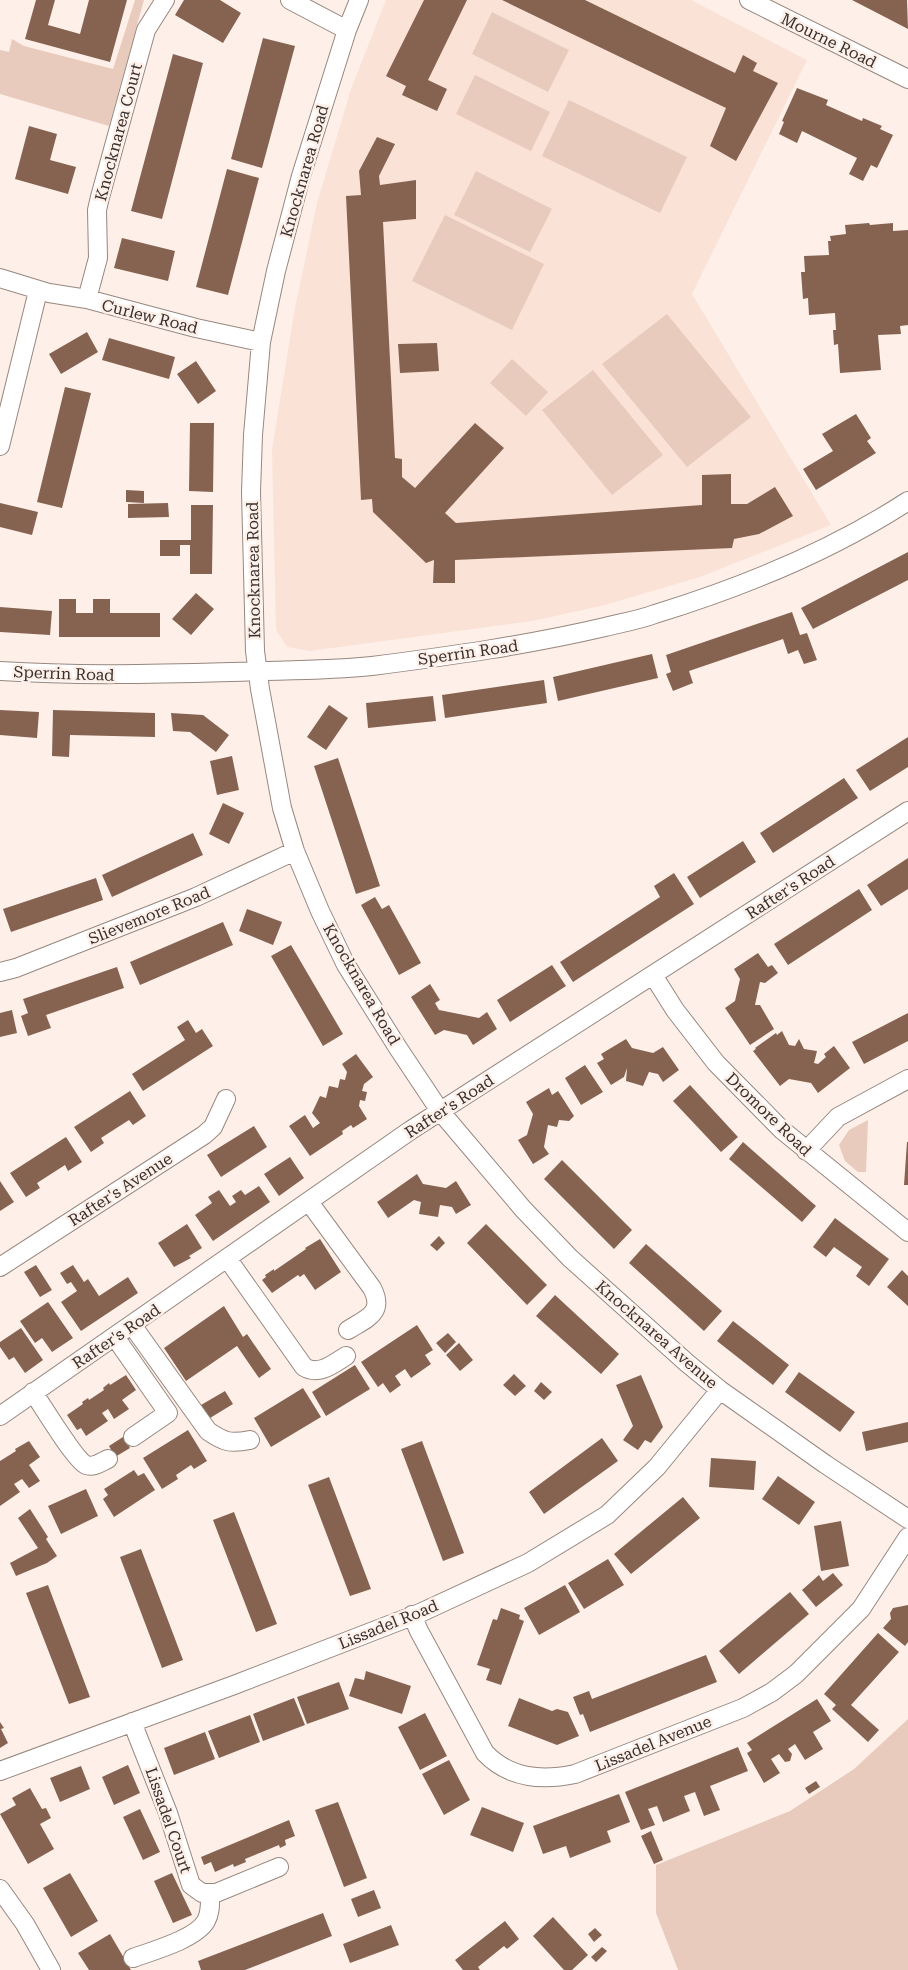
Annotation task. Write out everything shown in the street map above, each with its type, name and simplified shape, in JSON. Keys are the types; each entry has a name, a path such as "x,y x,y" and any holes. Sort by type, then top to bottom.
{"street":[{"name":"Knocknarea Court","path":"86,299 98,258 97,210 100,197 146,30 165,0"},
{"path":"290,0 347,30"},
{"name":"Knocknarea Road","path":"359,0 347,30 301,176 276,271 261,342 253,435 251,492 255,651 282,808 295,851 320,911 346,965 440,1111"},
{"name":"Mourne Road","path":"750,0 908,79"},
{"name":"Curlew Road","path":"0,278 38,291 86,299 196,328 261,342"},
{"path":"0,446 38,291"},
{"name":"Sperrin Road","path":"0,671 49,674 149,675 372,666 482,651 570,635 653,615 730,589 792,563 875,522 908,501"},
{"name":"Rafter's Road","path":"0,1416 440,1111 908,811"},
{"name":"Slievemore Road","path":"0,972 16,968 196,897 295,851"},
{"name":"Dromore Road","path":"653,975 675,1010 716,1063 782,1130 806,1151 866,1196 908,1232"},
{"path":"806,1151 838,1118 908,1078"},
{"name":"Rafter's Avenue","path":"0,1266 204,1135 213,1127 226,1099"},
{"name":"Knocknarea Avenue","path":"440,1111 523,1209 570,1258 687,1363 720,1390 825,1464 908,1519"},
{"path":"309,1202 378,1299 378,1306 372,1314 348,1330"},
{"path":"227,1258 304,1367 311,1371 320,1371 346,1356"},
{"path":"132,1325 208,1431 224,1441 238,1442 250,1440"},
{"path":"115,1337 168,1413 133,1437"},
{"name":"Lissadel Road","path":"0,1771 234,1685 412,1615 528,1563 607,1515 657,1467 720,1390"},
{"path":"33,1392 74,1452 85,1464 95,1466 108,1459"},
{"name":"Lissadel Avenue","path":"412,1615 485,1753 494,1762 510,1772 526,1776 556,1778 575,1774 743,1708 772,1692 796,1674 861,1608 908,1537"},
{"name":"Lissadel Court","path":"132,1722 168,1813 191,1884 202,1893 210,1893"},
{"path":"132,1958 190,1935 201,1928 207,1919 210,1909 210,1893 216,1893 279,1867"},
{"path":"0,1889 24,1924 51,1970"}],"shaded area":[{"path":"135,0 144,0 109,126 0,94 0,50 9,52 12,39 24,46 113,69"},
{"path":"386,0 691,0 807,60 692,294 831,525 700,577 605,605 533,621 310,651 287,647 276,630 272,450 294,313 317,203 351,89"},
{"path":"492,12 569,50 548,92 472,54"},
{"path":"475,75 550,112 531,151 456,114"},
{"path":"569,100 687,157 660,213 542,156"},
{"path":"476,171 552,209 530,252 454,215"},
{"path":"445,215 544,264 512,330 412,281"},
{"path":"667,314 751,417 687,467 602,364"},
{"path":"512,359 548,392 526,416 490,383"},
{"path":"593,370 663,455 612,495 542,410"},
{"path":"868,1120 866,1172 858,1172 845,1161 839,1145 849,1130"},
{"path":"908,1719 908,1970 678,1970 656,1913 656,1865 790,1811 854,1769"}],"building":[{"path":"36,0 55,0 48,25 80,34 89,0 127,0 110,62 25,39"},
{"path":"184,0 220,0 241,13 223,43 175,15"},
{"path":"424,0 467,0 428,80 447,89 437,111 402,95 406,86 386,76"},
{"path":"502,0 585,0 735,73 743,55 757,63 753,71 778,83 736,161 710,146 726,108"},
{"path":"852,0 907,0 908,29 883,16"},
{"path":"263,38 295,46 262,168 231,159"},
{"path":"173,54 203,63 162,219 131,211"},
{"path":"797,88 828,100 826,105 862,121 863,118 882,126 880,129 893,135 877,168 871,165 863,181 849,174 857,158 802,131 797,143 779,134 784,122 782,121"},
{"path":"29,126 57,134 50,160 76,167 68,194 15,179"},
{"path":"377,137 395,144 379,176 380,185 416,180 416,219 383,222 395,458 402,459 402,477 415,488 475,423 504,448 445,513 456,523 702,505 702,475 731,474 731,504 747,504 775,487 793,516 759,534 734,539 732,548 455,560 455,583 433,583 434,560 426,563 373,512 372,499 361,500 346,196 361,195 359,171"},
{"path":"227,169 259,178 228,295 196,287"},
{"path":"869,223 870,225 893,223 893,231 908,230 908,325 900,326 901,334 878,335 881,370 840,373 838,344 834,345 833,330 836,330 835,313 809,315 808,298 803,299 801,272 805,272 804,256 829,255 828,241 831,241 830,236 846,234 845,225"},
{"path":"122,238 175,251 168,281 114,268"},
{"path":"87,332 98,352 61,374 49,354"},
{"path":"109,338 175,357 169,379 102,360"},
{"path":"437,343 439,371 400,373 398,344"},
{"path":"196,361 216,391 198,404 177,374"},
{"path":"65,387 91,393 62,508 37,502"},
{"path":"856,414 871,438 867,441 876,453 816,490 803,469 833,451 822,434"},
{"path":"190,423 214,423 213,492 189,491"},
{"path":"126,490 144,491 144,503 126,502"},
{"path":"0,503 38,512 32,535 0,527"},
{"path":"168,503 169,517 128,518 128,504"},
{"path":"191,505 213,505 212,574 190,574 190,545 180,545 180,556 160,556 160,540 191,540"},
{"path":"908,552 908,580 813,629 801,608"},
{"path":"196,593 214,609 191,635 172,619"},
{"path":"59,599 76,599 76,613 93,613 93,599 110,599 110,613 160,613 160,637 59,637"},
{"path":"0,607 52,611 50,635 0,632"},
{"path":"792,612 800,635 807,633 817,660 804,664 798,650 788,654 783,639 689,671 693,683 673,691 666,674 671,672 666,655"},
{"path":"652,654 658,678 558,701 553,677"},
{"path":"544,680 547,703 445,718 442,695"},
{"path":"433,696 436,721 368,728 366,703"},
{"path":"329,705 348,718 326,750 307,737"},
{"path":"0,710 39,712 37,738 0,735"},
{"path":"53,710 155,713 155,737 70,735 69,757 52,756"},
{"path":"171,713 203,715 229,735 216,752 190,732 173,731"},
{"path":"908,737 908,767 870,791 856,770"},
{"path":"232,756 239,790 217,795 210,761"},
{"path":"338,758 380,886 356,894 314,766"},
{"path":"844,778 858,798 773,853 760,833"},
{"path":"223,803 244,813 229,844 209,834"},
{"path":"193,833 203,855 112,897 102,875"},
{"path":"743,841 756,862 700,898 687,877"},
{"path":"908,858 908,889 881,906 867,885"},
{"path":"674,873 694,904 573,982 560,962 660,897 654,886"},
{"path":"96,878 103,900 11,932 3,909"},
{"path":"859,889 872,910 788,965 774,944"},
{"path":"375,897 382,909 389,905 421,963 399,975 361,905"},
{"path":"247,909 282,922 273,945 239,931"},
{"path":"223,922 233,945 140,985 130,962"},
{"path":"291,945 343,1034 323,1046 271,956"},
{"path":"758,953 768,967 772,965 778,973 765,983 760,982 755,1005 760,1005 774,1029 750,1045 725,1008 735,1001 740,979 734,969"},
{"path":"552,965 566,986 510,1022 497,1000"},
{"path":"117,967 124,988 46,1015 51,1028 28,1036 21,1016 28,1013 23,999"},
{"path":"430,984 440,1000 435,1003 439,1010 479,1018 487,1012 497,1029 473,1045 467,1035 444,1030 435,1035 411,997"},
{"path":"12,1010 17,1033 0,1037 0,1013"},
{"path":"908,1013 908,1041 864,1064 852,1042"},
{"path":"188,1020 196,1033 202,1029 213,1046 143,1091 132,1074 185,1040 177,1027"},
{"path":"782,1031 789,1045 795,1046 799,1039 804,1049 817,1051 814,1063 818,1064 826,1057 824,1054 834,1046 850,1068 818,1093 811,1083 789,1079 780,1086 753,1051 776,1033 777,1035"},
{"path":"626,1039 632,1048 653,1053 663,1047 679,1070 663,1082 658,1074 649,1072 643,1086 626,1081 627,1068 624,1077 611,1085 597,1063 604,1059 601,1054"},
{"path":"356,1054 373,1077 364,1084 362,1091 367,1092 365,1101 360,1100 359,1106 367,1119 353,1128 351,1125 342,1131 343,1134 310,1156 289,1126 305,1115 313,1128 320,1123 312,1113 320,1096 326,1098 329,1086 338,1088 340,1079 345,1080 347,1072 342,1064"},
{"path":"585,1065 603,1092 581,1105 565,1078"},
{"path":"690,1085 738,1137 721,1152 673,1101"},
{"path":"549,1088 552,1095 558,1091 574,1116 569,1121 559,1120 557,1127 548,1125 544,1147 549,1154 533,1164 518,1140 527,1135 533,1114 526,1102"},
{"path":"130,1091 146,1116 133,1125 129,1120 101,1138 104,1143 91,1152 74,1127"},
{"path":"254,1126 267,1147 221,1177 207,1155"},
{"path":"66,1137 82,1162 68,1171 65,1165 37,1183 40,1188 26,1197 10,1173"},
{"path":"743,1142 816,1206 802,1222 729,1159"},
{"path":"907,1142 908,1185 904,1185"},
{"path":"290,1157 304,1178 279,1196 264,1174"},
{"path":"562,1160 632,1230 614,1249 544,1179"},
{"path":"417,1174 423,1184 446,1188 456,1181 471,1205 456,1214 452,1207 440,1205 438,1217 419,1214 421,1202 414,1200 388,1218 377,1202"},
{"path":"0,1181 14,1202 0,1211"},
{"path":"259,1186 270,1202 213,1241 195,1215 212,1203 208,1197 219,1190 230,1206 236,1202 232,1196 241,1190 245,1195"},
{"path":"835,1218 889,1259 869,1286 856,1276 862,1267 834,1247 826,1257 813,1247"},
{"path":"187,1224 202,1248 189,1256 191,1258 174,1267 158,1243"},
{"path":"486,1224 547,1285 527,1305 467,1243"},
{"path":"439,1236 445,1243 437,1251 430,1245"},
{"path":"320,1239 341,1272 315,1290 304,1274 300,1277 298,1275 272,1293 262,1280 266,1277 265,1275 274,1269 274,1271"},
{"path":"646,1244 722,1311 704,1331 629,1263"},
{"path":"36,1265 52,1290 40,1297 24,1272"},
{"path":"73,1265 84,1282 88,1279 99,1296 128,1277 138,1293 81,1331 61,1302 77,1291 71,1282 67,1284 60,1273"},
{"path":"902,1270 908,1276 908,1306 887,1287"},
{"path":"555,1295 619,1354 601,1374 536,1316"},
{"path":"48,1302 73,1338 52,1352 42,1338 35,1343 20,1321"},
{"path":"224,1306 243,1337 247,1334 271,1369 259,1378 237,1346 186,1381 164,1348"},
{"path":"733,1321 789,1365 773,1385 717,1341"},
{"path":"417,1325 433,1350 425,1355 431,1364 411,1378 405,1369 395,1376 401,1385 390,1393 383,1383 378,1387 361,1362"},
{"path":"21,1328 43,1360 25,1373 14,1357 9,1360 0,1347 0,1342"},
{"path":"448,1333 456,1342 445,1353 436,1343"},
{"path":"459,1343 473,1360 460,1371 446,1355"},
{"path":"355,1365 370,1389 326,1416 312,1392"},
{"path":"799,1372 855,1412 840,1432 785,1392"},
{"path":"514,1374 526,1386 515,1396 503,1385"},
{"path":"126,1375 136,1390 122,1400 129,1409 114,1419 108,1409 102,1413 108,1421 86,1436 81,1428 77,1430 67,1415 83,1404 82,1402 88,1398 89,1400 104,1390 103,1388 109,1383 110,1385"},
{"path":"641,1375 663,1427 651,1443 645,1440 638,1450 623,1440 633,1426 616,1385"},
{"path":"541,1382 552,1392 544,1400 534,1391"},
{"path":"303,1388 321,1417 271,1447 254,1418"},
{"path":"225,1391 233,1404 210,1418 201,1405"},
{"path":"908,1422 908,1442 866,1451 862,1432"},
{"path":"188,1430 207,1461 194,1469 191,1465 176,1475 178,1479 162,1489 143,1458"},
{"path":"123,1437 130,1448 115,1457 109,1446"},
{"path":"602,1438 618,1461 544,1514 529,1492"},
{"path":"29,1441 40,1457 29,1465 40,1481 29,1488 22,1479 14,1484 20,1492 0,1506 0,1461"},
{"path":"422,1441 464,1553 443,1561 401,1449"},
{"path":"711,1458 756,1461 754,1490 709,1487"},
{"path":"134,1470 138,1476 144,1473 155,1490 114,1517 103,1499 108,1495 104,1489"},
{"path":"778,1476 815,1502 799,1525 762,1499"},
{"path":"329,1477 371,1589 350,1596 308,1485"},
{"path":"86,1489 98,1516 61,1534 48,1506"},
{"path":"683,1497 700,1518 631,1574 614,1554"},
{"path":"30,1509 48,1537 46,1539 57,1556 47,1563 16,1576 10,1563 38,1548 18,1518"},
{"path":"234,1512 277,1624 256,1632 213,1520"},
{"path":"841,1521 849,1566 821,1571 814,1526"},
{"path":"141,1549 183,1660 162,1668 120,1557"},
{"path":"608,1559 624,1585 584,1609 568,1583"},
{"path":"833,1573 843,1585 816,1607 802,1590 819,1575 823,1581"},
{"path":"48,1585 90,1697 69,1704 26,1593"},
{"path":"565,1585 580,1612 539,1635 524,1608"},
{"path":"790,1592 809,1614 739,1674 719,1651"},
{"path":"908,1605 908,1642 905,1646 883,1628 891,1619 890,1613 893,1608"},
{"path":"501,1608 520,1615 519,1619 524,1621 501,1685 486,1680 490,1669 477,1665 493,1619 497,1620"},
{"path":"878,1633 899,1652 851,1705 879,1730 868,1742 832,1709 836,1705 824,1694"},
{"path":"706,1655 717,1682 590,1732 583,1714 580,1715 573,1697 589,1691 592,1699"},
{"path":"366,1671 411,1686 402,1714 349,1696 355,1678 364,1680"},
{"path":"339,1682 349,1709 307,1724 297,1697"},
{"path":"294,1698 305,1725 263,1741 253,1714"},
{"path":"519,1698 552,1711 557,1709 568,1712 579,1736 557,1745 508,1726"},
{"path":"817,1699 831,1721 813,1732 823,1749 805,1760 795,1744 788,1749 792,1754 790,1761 785,1762 779,1754 771,1759 780,1773 764,1783 747,1753 752,1750 747,1743"},
{"path":"425,1713 447,1756 420,1770 398,1727"},
{"path":"250,1715 260,1742 219,1758 208,1731"},
{"path":"0,1722 4,1728 1,1729 8,1743 0,1748"},
{"path":"205,1732 215,1759 174,1775 164,1748"},
{"path":"738,1747 748,1771 710,1786 720,1810 704,1816 695,1792 684,1796 690,1811 663,1822 657,1806 648,1809 655,1825 641,1830 625,1792"},
{"path":"449,1760 470,1800 444,1815 422,1774"},
{"path":"128,1765 140,1793 114,1805 102,1777"},
{"path":"81,1766 90,1789 60,1802 50,1778"},
{"path":"816,1781 820,1787 809,1794 805,1788"},
{"path":"30,1788 42,1809 46,1808 51,1818 40,1824 54,1849 28,1864 0,1814 16,1805 12,1798"},
{"path":"619,1794 630,1822 607,1831 611,1842 570,1858 566,1846 543,1854 533,1826"},
{"path":"338,1802 367,1878 344,1887 315,1810"},
{"path":"482,1807 524,1823 513,1852 470,1835"},
{"path":"140,1809 160,1852 143,1860 123,1817"},
{"path":"289,1820 295,1836 285,1840 286,1845 280,1848 279,1845 245,1859 246,1862 234,1867 233,1864 215,1872 211,1862 204,1865 201,1857"},
{"path":"651,1831 663,1860 654,1864 641,1836"},
{"path":"70,1873 98,1921 71,1937 43,1888"},
{"path":"172,1873 192,1915 173,1923 154,1881"},
{"path":"374,1890 381,1908 358,1917 351,1899"},
{"path":"323,1913 332,1936 245,1970 201,1970 198,1961"},
{"path":"553,1917 588,1955 572,1970 564,1970 533,1936"},
{"path":"505,1921 519,1939 507,1949 504,1946 478,1967 480,1970 463,1970 455,1960"},
{"path":"391,1925 399,1945 350,1963 343,1944"},
{"path":"595,1928 602,1935 594,1942 588,1934"},
{"path":"110,1934 131,1970 89,1970 78,1953"},
{"path":"602,1947 607,1951 596,1962 591,1957"}]}
